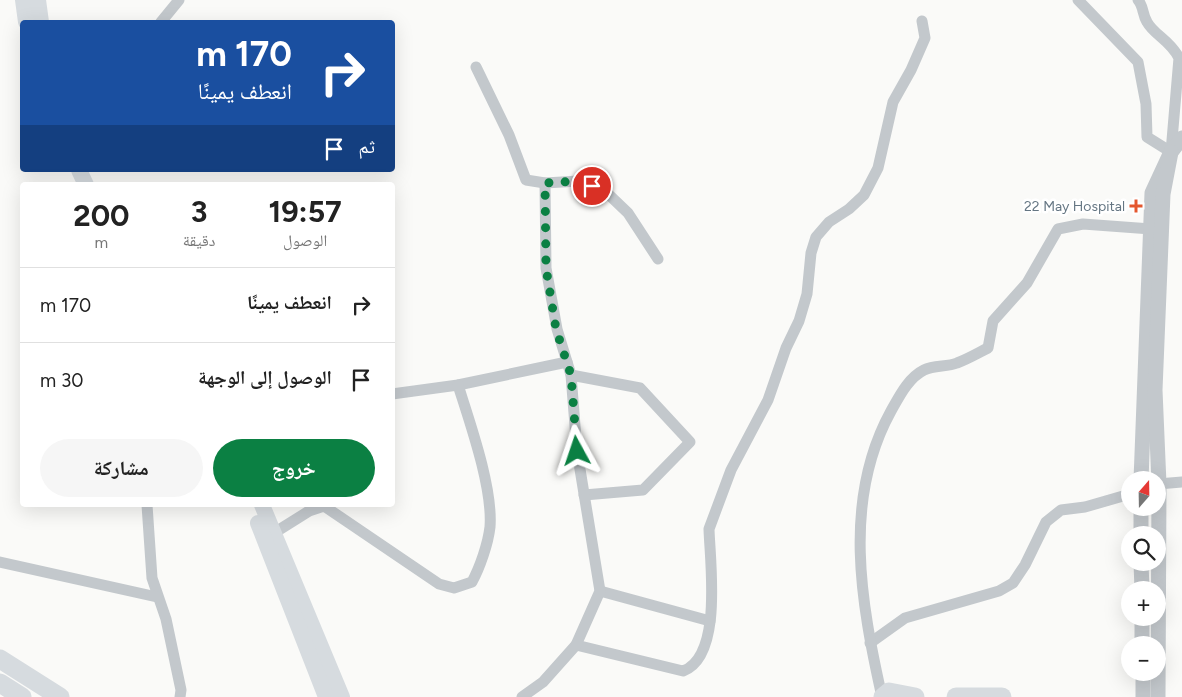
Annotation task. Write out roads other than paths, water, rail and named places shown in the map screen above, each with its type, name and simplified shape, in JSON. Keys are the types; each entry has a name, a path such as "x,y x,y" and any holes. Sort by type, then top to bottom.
{"main road":[{"path":"23,0 26,20"},
{"path":"38,0 41,20"},
{"path":"252,507 326,697"},
{"path":"263,507 342,697"},
{"path":"0,659 60,697"},
{"path":"0,683 22,697"},
{"path":"882,697 889,692 915,697"},
{"path":"956,697 1002,697"}],"street":[{"path":"163,20 179,0"},
{"path":"1078,0 1138,62 1146,104 1147,137 1171,152"},
{"path":"1138,0 1143,6 1147,22 1174,47 1179,58 1171,152 1163,194 1155,390 1158,471"},
{"path":"576,645 683,671 690,668 701,658 710,621 709,528 711,520 731,470 768,400 786,348 799,322 807,294 811,253 816,237 829,222 849,209 864,194 878,168 894,102 925,38 922,21"},
{"path":"476,66 509,135 526,180 545,183 579,181 605,191 628,213 658,259"},
{"path":"1141,471 1152,193 1171,152 1182,138"},
{"path":"522,697 543,682 576,645 600,590 577,451 571,375 556,329 546,268 545,183"},
{"path":"882,697 863,604 860,517 868,467 887,418 904,388 924,370 958,363 988,348 993,321 1027,283 1058,228 1083,224 1151,229"},
{"path":"395,394 458,385 567,362"},
{"path":"571,375 640,388 690,442 643,490 584,495"},
{"path":"325,507 439,584 454,588 472,582 490,528 489,506 475,436 458,385"},
{"path":"1166,483 1182,482"},
{"path":"870,644 905,618 999,591 1013,583 1025,565 1046,522 1061,510 1086,507 1121,497"},
{"path":"147,507 152,578 166,620 181,690 180,697"},
{"path":"274,533 309,511 321,507"},
{"path":"1158,516 1158,697"},
{"path":"0,562 157,597"},
{"path":"600,590 710,621"},
{"path":"1143,681 1144,697"}],"place":[{"name":"22 May Hospital","path":"1136,206"}]}
